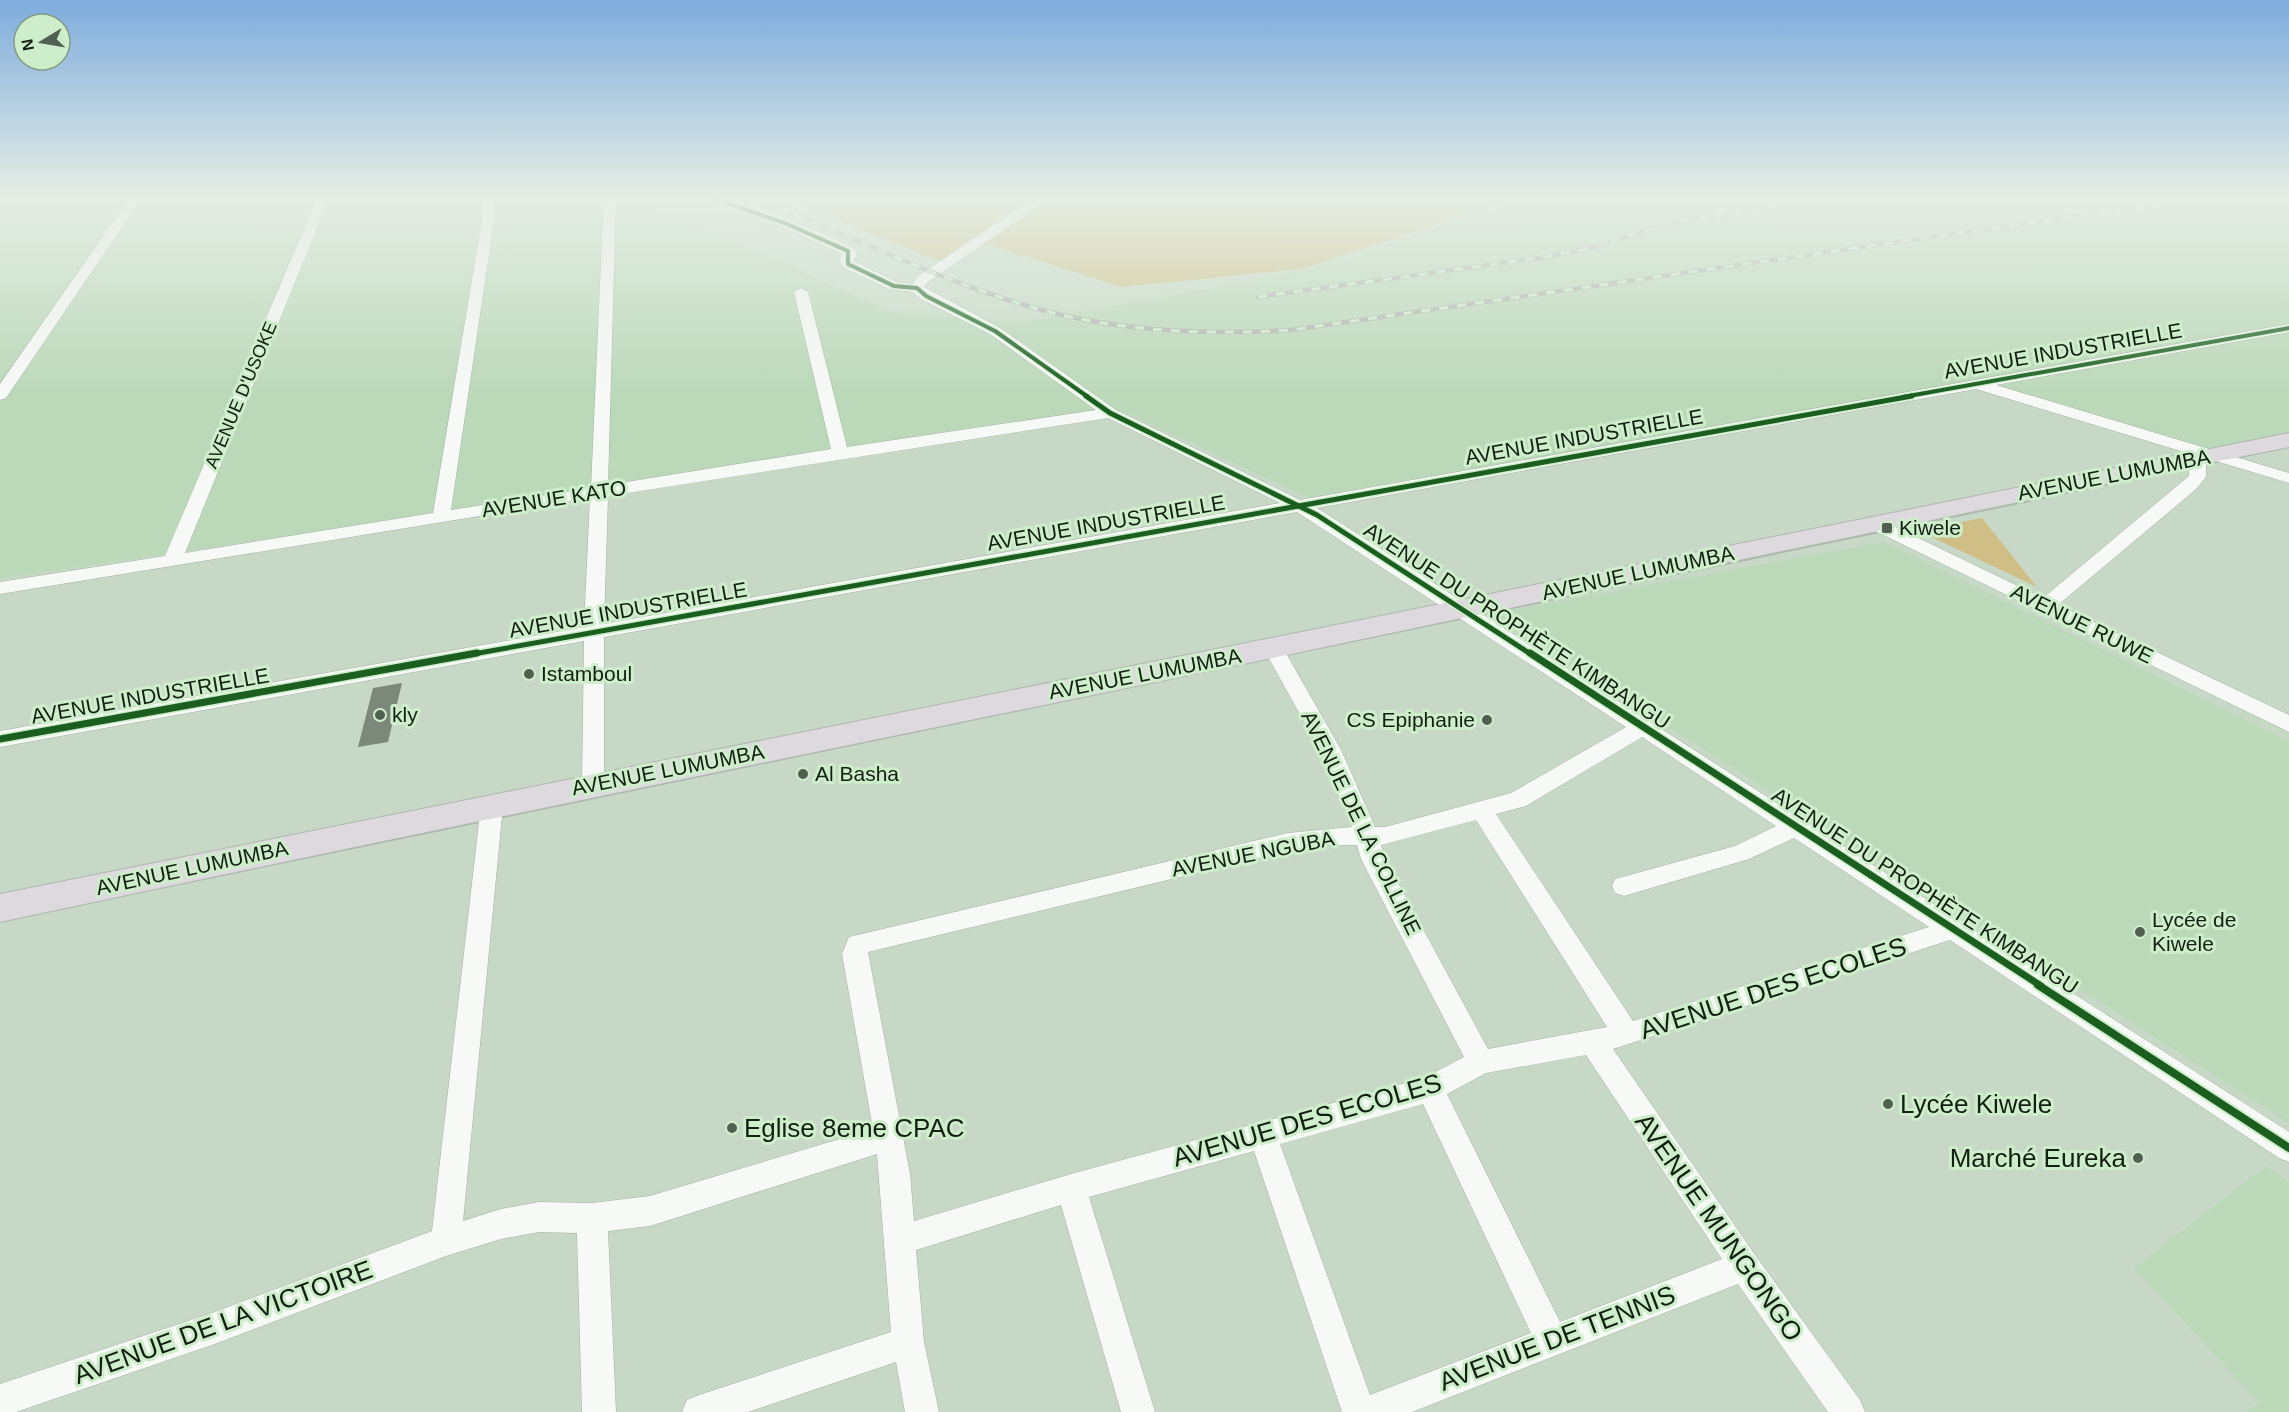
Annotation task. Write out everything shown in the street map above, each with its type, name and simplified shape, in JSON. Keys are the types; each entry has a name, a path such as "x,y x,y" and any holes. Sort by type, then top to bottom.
{"highway":[{"name":"AVENUE LUMUMBA","path":"0,908 2038,489 2289,440"}],"street":[{"path":"0,395 92,262"},
{"name":"AVENUE D'USOKE","path":"172,561 297,262"},
{"path":"441,517 481,262"},
{"path":"592,785 594,633 608,262"},
{"name":"AVENUE DU PROPHÈTE KIMBANGU","path":"846,262 894,286 917,288 926,296 995,332 1110,413 1299,505 2289,1148"},
{"path":"917,288 923,279 949,262"},
{"path":"801,292 840,453"},
{"name":"AVENUE INDUSTRIELLE","path":"0,739 2289,328"},
{"path":"1975,384 2206,458 2289,478"},
{"name":"AVENUE KATO","path":"0,588 840,453 1110,413"},
{"path":"2045,606 2189,486 2197,477 2206,458"},
{"name":"AVENUE RUWE","path":"1875,524 2289,724"},
{"name":"AVENUE DE LA COLLINE","path":"1273,648 1344,778 1368,836 1374,859 1481,1062"},
{"name":"AVENUE NGUBA","path":"889,1137 855,954 856,947 862,942 1288,842 1338,836 1385,836 1482,811 1518,800 1642,727"},
{"path":"446,1241 492,806"},
{"path":"1482,811 1627,1035"},
{"path":"1624,886 1741,854 1796,827"},
{"name":"AVENUE DES ECOLES","path":"901,1240 1071,1188 1430,1089 1481,1062 1627,1035 1953,929"},
{"name":"AVENUE MUNGONGO","path":"1591,1040 1744,1266 1848,1412"},
{"path":"1430,1089 1551,1339"},
{"path":"1262,1134 1359,1412"},
{"path":"889,1137 901,1240 908,1342 922,1412"},
{"name":"AVENUE DE LA VICTOIRE","path":"0,1401 212,1329 446,1241 501,1224 539,1217 591,1218 650,1211 889,1137"},
{"path":"1071,1188 1138,1412"},
{"path":"591,1218 599,1412"},
{"name":"AVENUE DE TENNIS","path":"1370,1412 1551,1339 1744,1266"},
{"path":"699,1412 908,1342"}],"shaded area":[{"path":"0,262 781,262 893,313 1020,323 1307,270 1332,262 2289,262 2289,433 2203,450 1977,385 1324,505 1123,411 0,579"},
{"path":"1043,262 1324,262 1302,269 1121,287"},
{"path":"1982,518 2037,587 1923,533 1925,529"},
{"name":"Lycée de Kiwele","path":"1884,542 2289,741 2289,1123 1492,614"},
{"path":"2266,1166 2289,1182 2289,1412 2244,1412 2260,1403 2134,1268"}],"building":[{"name":"kly","path":"402,683 388,742 358,747 373,688"}],"railway":[{"path":"907,262 966,285 1042,310 1103,323 1197,332 1291,330 1760,262"},
{"path":"1258,297 1511,262"}],"cycle path":[{"path":"847,262 894,286 917,288 926,296 995,331 1110,413 1317,515 2289,1148"},
{"path":"0,739 2289,328"}],"place":[{"name":"Kiwele","path":"1887,528"},
{"name":"Istamboul","path":"529,674"},
{"name":"kly","path":"380,715"},
{"name":"CS Epiphanie","path":"1487,720"},
{"name":"Al Basha","path":"803,774"},
{"name":"Lycée de Kiwele","path":"2140,932"},
{"name":"Lycée Kiwele","path":"1888,1104"},
{"name":"Eglise 8eme CPAC","path":"732,1128"},
{"name":"Marché Eureka","path":"2138,1158"}]}
